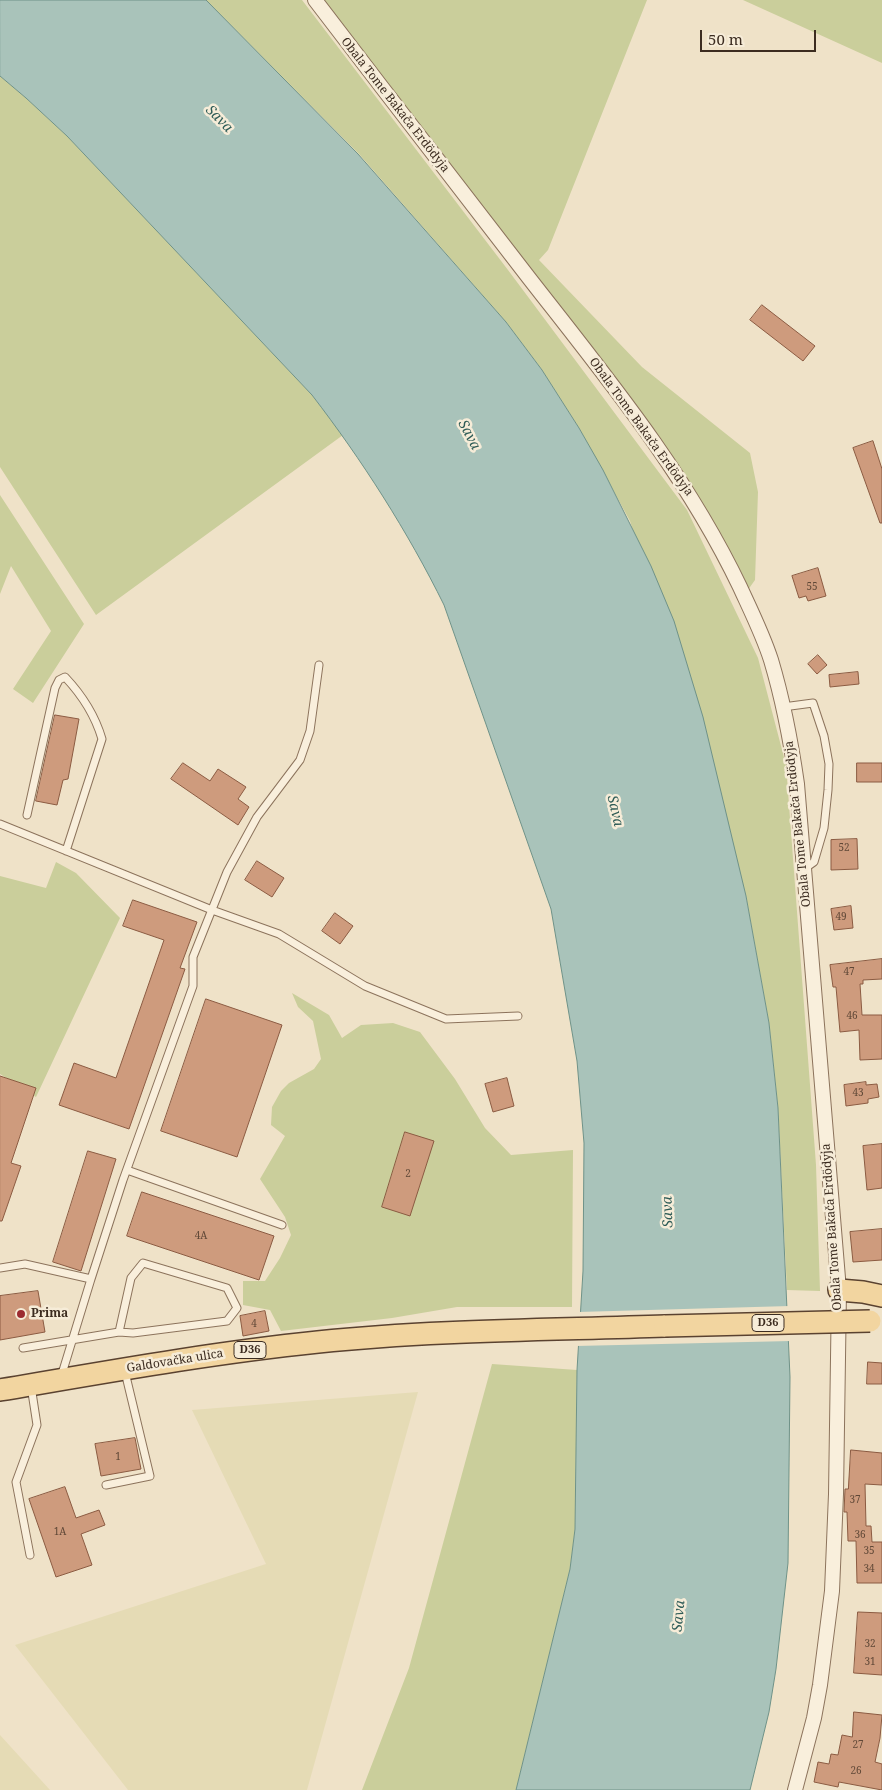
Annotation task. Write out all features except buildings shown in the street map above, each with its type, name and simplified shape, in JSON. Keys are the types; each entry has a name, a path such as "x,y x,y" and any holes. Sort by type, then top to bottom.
{"main road":[{"path":"839,1290 882,1296"},
{"name":"Galdovačka ulica","path":"0,1390 124,1369 309,1343 442,1333 876,1320"}],"street":[{"name":"Obala Tome Bakača Erdödyja","path":"315,0 586,350 677,475 718,544 752,613 770,658 783,707 796,775 839,1290 836,1494 832,1592 814,1718 795,1790"}],"lane":[{"path":"60,1380 127,1170 193,986 193,957 227,872 257,817 300,760 310,731 319,666"},
{"path":"26,815 55,688 59,680 65,677 79,692 98,726 102,739 66,850"},
{"path":"783,707 814,703 824,736 829,764 824,828 814,862 804,869"},
{"path":"0,824 212,910 279,934 365,986 446,1019 518,1016"},
{"path":"127,1170 282,1225"},
{"path":"23,1348 119,1332 133,1334 227,1321 237,1308 227,1288 143,1263 130,1278 119,1332"},
{"path":"0,1268 25,1264 91,1279"},
{"path":"106,1485 150,1476 124,1369"},
{"path":"30,1555 16,1482 38,1425 31,1384"}],"shaded area":[{"path":"418,1392 307,1790 128,1790 15,1645 266,1564 192,1410"},
{"path":"0,1735 50,1790 0,1790"}],"green space":[{"path":"206,0 302,0 508,270 687,510 758,658 786,765 816,1165 820,1291 787,1290 778,1108 769,1023 746,896 630,521 579,428 542,370 506,322 359,154"},
{"path":"320,0 647,0 548,250 539,260 642,367 750,453 758,492 755,580 745,594 695,496"},
{"path":"743,0 882,0 882,63"},
{"path":"0,76 67,136 312,395 343,435 96,615 0,467"},
{"path":"0,495 84,624 33,703 13,689 51,631 11,566 0,594"},
{"path":"56,862 76,873 120,918 36,1097 0,1074 0,876 46,888"},
{"path":"292,993 329,1015 342,1038 361,1025 393,1023 420,1032 455,1079 485,1128 511,1155 573,1150 572,1307 457,1307 392,1318 281,1331 270,1310 243,1305 243,1281 265,1281 280,1258 291,1235 285,1217 260,1179 285,1136 271,1125 272,1107 281,1091 289,1083 314,1069 321,1059 313,1021 298,1007"},
{"path":"492,1364 577,1370 575,1529 570,1569 516,1790 362,1790 409,1668"}],"water":[{"name":"Sava","path":"0,0 206,0 358,154 506,322 542,370 579,428 603,470 651,566 674,621 703,717 746,896 769,1023 778,1108 790,1377 788,1563 776,1669 769,1712 750,1790 516,1790 570,1569 575,1529 577,1370 583,1271 584,1143 577,1061 551,909 444,605 400,524 349,445 312,395 67,136 0,76"}],"pier":[{"path":"790,1306 791,1341 576,1346 578,1312"}],"place":[{"name":"Prima","path":"21,1314"}]}
